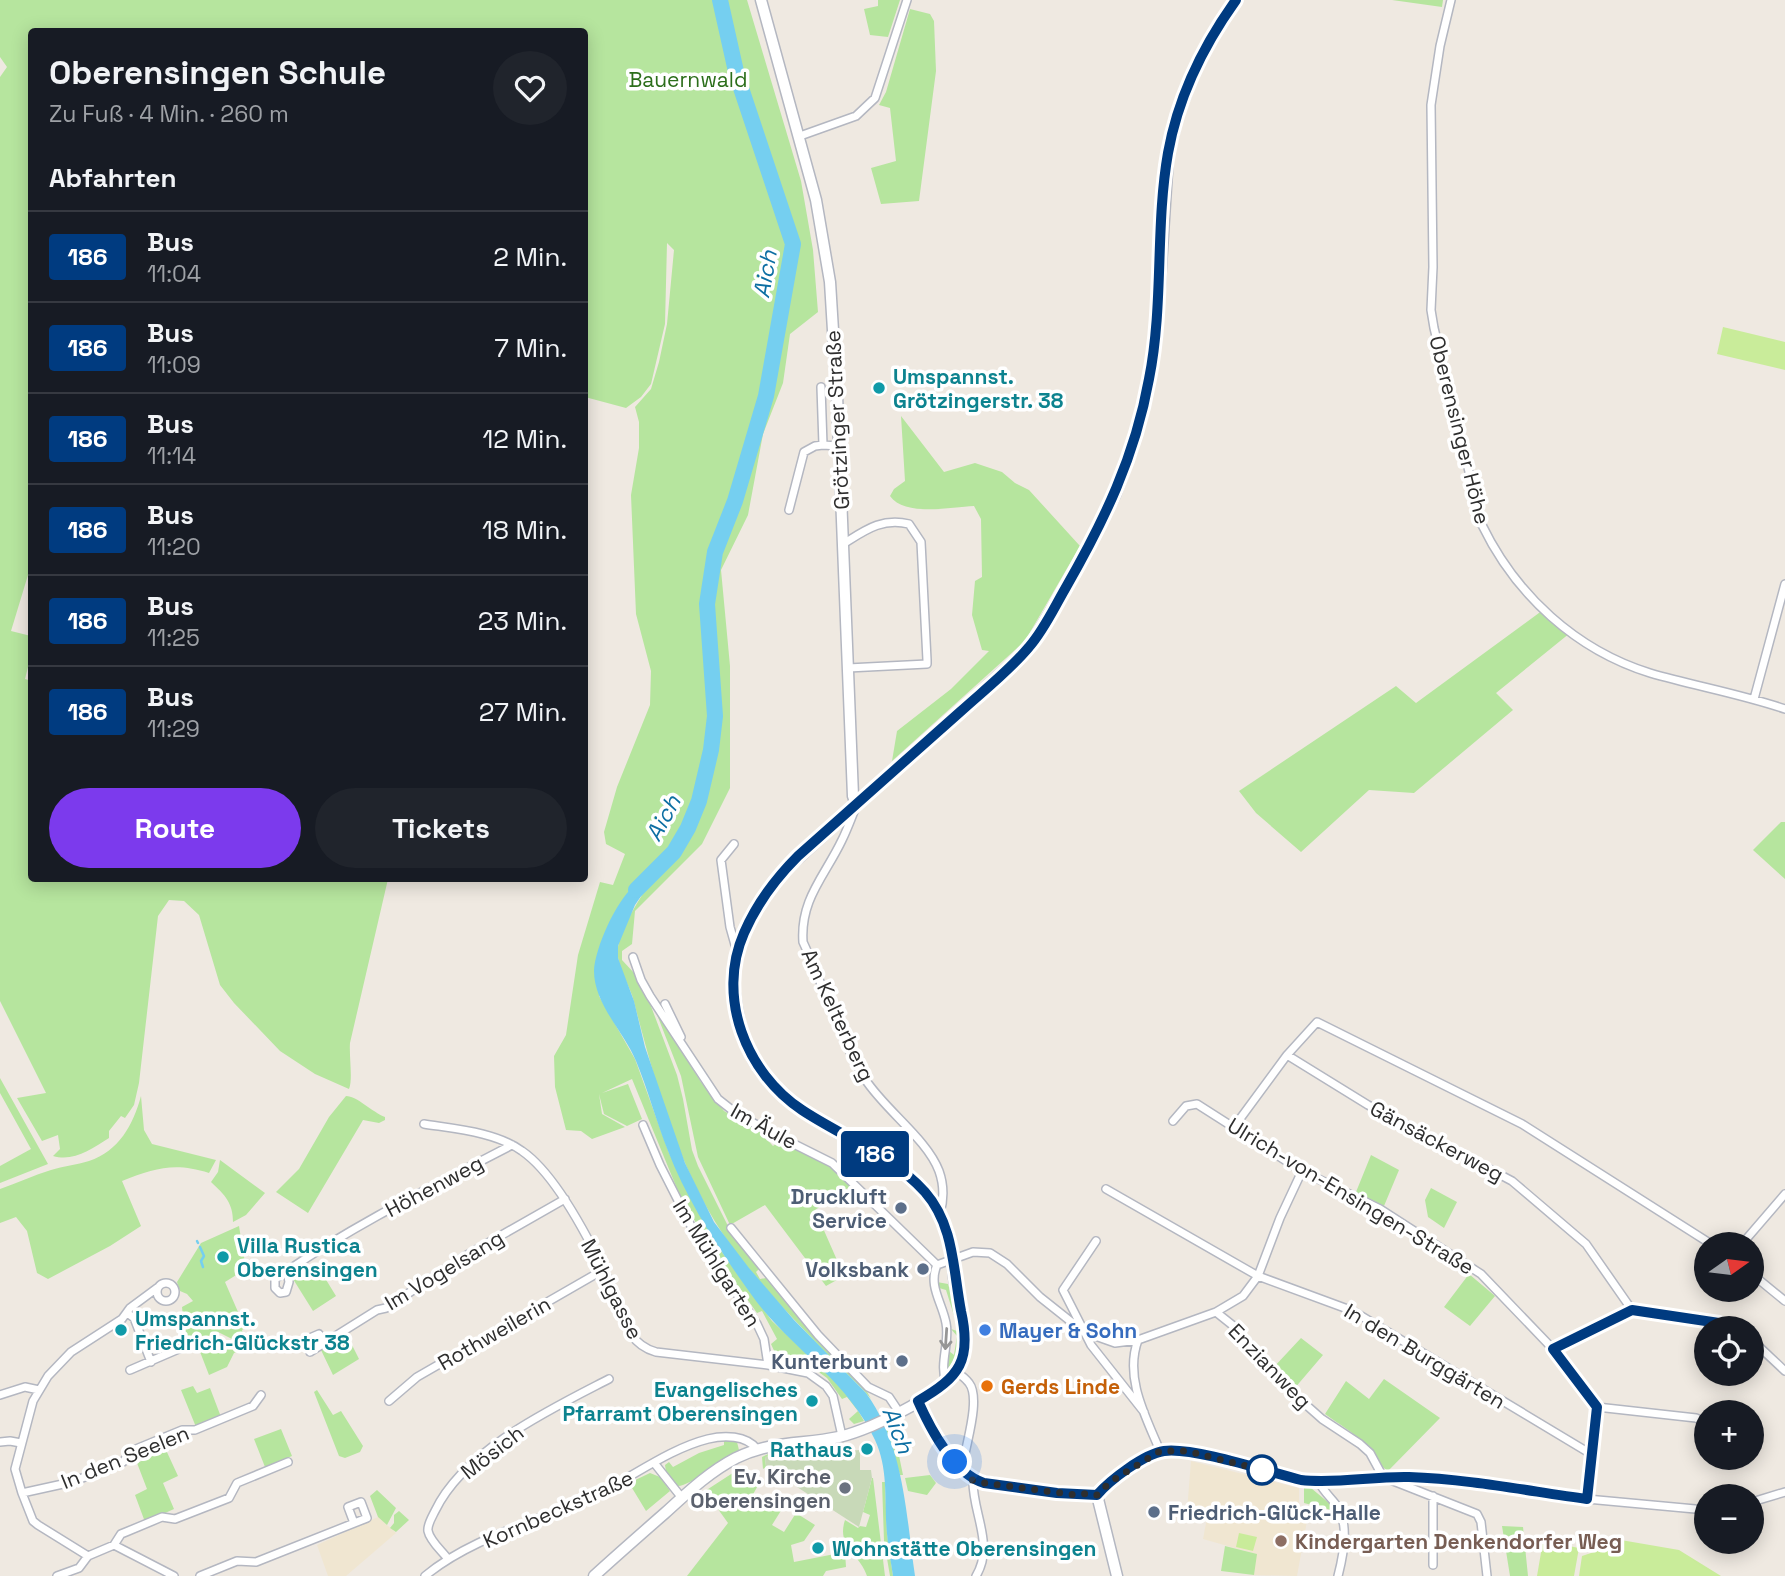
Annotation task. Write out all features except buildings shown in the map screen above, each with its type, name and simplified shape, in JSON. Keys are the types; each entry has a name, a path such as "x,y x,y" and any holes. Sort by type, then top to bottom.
{"main road":[{"name":"Grötzinger Straße","path":"761,0 800,136 822,225 829,272 853,796 856,805"},
{"path":"594,1576 716,1470 757,1449 787,1442 842,1436 884,1420 946,1383 957,1372 963,1358 965,1339 951,1243 940,1213 925,1192 909,1177 801,1109 778,1092 763,1074 750,1054 740,1027 734,976 737,953 743,935 768,889 798,856 1029,648 1087,550 1115,495 1132,449 1150,377 1159,298 1170,143 1197,64 1236,0"},
{"path":"918,1401 941,1443 972,1480 1057,1493 1097,1495 1101,1502 1117,1576"}],"street":[{"path":"800,136 856,116 875,98 907,0"},
{"name":"Oberensinger Höhe","path":"1451,0 1440,46 1431,105 1432,310 1434,328 1482,525 1494,550 1543,610 1595,650 1650,673 1785,709"},
{"path":"821,387 823,445"},
{"path":"789,510 804,453 815,446 838,446"},
{"path":"843,544 879,523 909,524 918,535 922,556 927,660 927,664 848,668"},
{"path":"1754,699 1785,584"},
{"name":"Am Kelterberg","path":"856,805 842,841 807,903 802,923 803,942 853,1057 866,1080 887,1109 928,1151 938,1170 943,1202 940,1213"},
{"path":"734,844 721,860 730,926 737,953"},
{"name":"Im Äule","path":"633,957 650,996 686,1047"},
{"name":"Im Äule","path":"665,1004 710,1088 727,1107 780,1138 832,1163 937,1265"},
{"path":"1234,1127 1287,1055 1317,1022 1522,1124 1694,1233"},
{"name":"Gänsäckerweg","path":"1287,1055 1368,1105 1512,1181 1586,1244 1632,1310"},
{"name":"Ulrich-von-Ensingen-Straße","path":"1173,1121 1186,1106 1198,1104 1302,1171 1380,1209 1481,1274 1553,1349 1597,1407"},
{"name":"Mühlgasse","path":"425,1124 466,1131 512,1145 537,1164 565,1199 603,1270 631,1334 643,1347 656,1352 768,1364 808,1373 826,1386 837,1406 842,1436"},
{"name":"Im Mühlgarten","path":"643,1125 691,1226 757,1324 764,1339 768,1364"},
{"name":"Höhenweg","path":"286,1271 325,1245 440,1180 512,1145"},
{"path":"946,1383 943,1370 947,1327 933,1279 937,1265 982,1251 999,1257 1040,1297 1084,1332 1115,1343 1138,1340 1216,1312 1243,1296 1258,1276 1280,1218 1302,1171"},
{"name":"In den Burggärten","path":"1106,1189 1258,1276 1353,1311 1591,1454"},
{"path":"1752,1232 1785,1194"},
{"name":"Im Vogelsang","path":"325,1344 465,1256 565,1199"},
{"path":"732,1228 818,1335 868,1387 892,1401 900,1412"},
{"path":"1096,1241 1063,1290 1084,1332 1112,1375 1144,1412"},
{"name":"Rothweilerin","path":"389,1401 417,1377 603,1270"},
{"path":"1764,1284 1785,1301"},
{"path":"88,1556 33,1521 16,1469 20,1443 33,1401 48,1376 71,1352 122,1319 158,1288"},
{"path":"1553,1349 1632,1310 1694,1319"},
{"name":"Enzianweg","path":"1216,1312 1236,1328 1278,1380 1322,1419 1370,1453 1383,1477"},
{"path":"127,1313 134,1318 151,1362"},
{"path":"1138,1340 1134,1351 1133,1377 1160,1451"},
{"path":"130,1370 188,1345"},
{"path":"1764,1351 1785,1371"},
{"path":"957,1372 970,1384 973,1393 973,1418 965,1454"},
{"name":"Mösich","path":"447,1558 430,1537 429,1525 438,1504 456,1481 511,1434 609,1379"},
{"path":"0,1395 25,1387 39,1390"},
{"name":"In den Seelen","path":"22,1493 72,1482 123,1462 131,1451 182,1430 195,1430 253,1406 261,1395"},
{"path":"1587,1499 1597,1407 1694,1418"},
{"path":"655,1464 697,1443 726,1437 743,1439 757,1449"},
{"path":"0,1443 20,1443"},
{"path":"1097,1495 1118,1476 1160,1451 1187,1451 1301,1480 1319,1482 1383,1477 1431,1478 1587,1499 1694,1509"},
{"path":"57,1576 79,1568 88,1556 114,1545 121,1534 162,1517 175,1520 229,1498 237,1483 288,1462"},
{"name":"Kornbeckstraße","path":"425,1576 447,1558 594,1496 655,1464 682,1498"},
{"path":"1383,1477 1477,1514 1481,1522 1487,1576"},
{"path":"972,1480 972,1494 983,1534 984,1552 976,1576"},
{"path":"1319,1482 1340,1512 1344,1530 1338,1576"},
{"path":"1764,1498 1785,1492"},
{"path":"1433,1496 1433,1565"},
{"path":"200,1576 237,1561 256,1562 354,1523"},
{"path":"114,1545 174,1576"}],"shaded area":[{"path":"1191,1461 1299,1488 1299,1508 1309,1510 1297,1576 1254,1575 1256,1554 1203,1539 1207,1518 1187,1511"},
{"path":"378,1517 396,1533 346,1576 328,1576 317,1545"}],"green space":[{"name":"Bauernwald","path":"0,0 747,0 801,181 813,250 818,312 790,334 783,383 763,434 748,515 721,570 730,666 730,788 702,844 635,911 632,944 622,951 622,960 635,974 646,993 677,1075 692,1150 730,1230 759,1269 756,1272 760,1279 766,1278 791,1309 865,1388 871,1399 790,1315 732,1247 698,1191 684,1160 661,1098 618,954 620,939 628,920 654,877 632,887 613,916 599,996 635,1059 669,1153 716,1244 772,1321 840,1385 852,1400 864,1421 854,1424 849,1419 858,1411 847,1397 842,1399 827,1378 809,1365 810,1360 786,1356 784,1361 776,1355 771,1344 777,1339 762,1311 757,1313 711,1248 680,1196 632,1079 602,1093 628,1084 642,1119 627,1126 604,1114 599,1094 602,1114 625,1127 592,1139 581,1131 566,1130 555,1087 554,1056 566,1035 578,955 600,882 613,885 625,854 606,844 604,832 617,787 650,705 651,671 636,614 631,495 639,448 639,422 635,407 651,389 659,362 667,324 674,250 667,243 665,324 651,384 641,397 626,408 588,398 588,28 28,28 28,575 11,631 28,635 28,667 25,679 28,680 28,882 387,882 350,1043 349,1089 315,1074 280,1051 234,1003 220,985 199,915 184,901 169,900 158,916 139,1083 134,1105 125,1118 121,1116 109,1131 109,1138 75,1156 53,1156 60,1149 58,1135 42,1141 17,1098 46,1093 0,1001 0,77 7,67 0,57"},
{"path":"878,0 900,0 888,37 870,35 864,9 878,6"},
{"path":"1392,0 1443,0 1442,7"},
{"path":"910,9 930,14 934,21 936,71 919,201 881,204 871,168 896,161 890,108 879,105 886,92"},
{"path":"1723,327 1785,342 1785,370 1717,354"},
{"path":"901,416 944,472 975,463 1002,472 1029,490 1080,546 1025,641 892,761 897,731 951,689 989,651 982,650 972,615 975,581 982,577 981,519 974,506 917,509 906,507 890,496 894,489 905,481"},
{"path":"1543,610 1570,633 1496,693 1513,710 1414,793 1369,790 1301,852 1256,813 1239,791 1396,686 1416,703"},
{"path":"1781,822 1785,822 1785,879 1753,850"},
{"path":"654,1007 701,1082 724,1111 760,1132 773,1146 779,1141 827,1163 851,1186 815,1210 844,1276 826,1286 765,1205 730,1225 698,1157 681,1076"},
{"path":"0,1078 48,1164 0,1183 0,1166 31,1149 0,1093"},
{"path":"141,1096 144,1130 152,1144 216,1160 209,1173 175,1167 122,1181 141,1226 48,1279 37,1273 27,1231 16,1217 0,1223 0,1189 51,1170 100,1157 123,1136 134,1117"},
{"path":"346,1096 360,1101 385,1117 385,1120 379,1123 363,1120 308,1213 276,1192 299,1169 329,1117"},
{"path":"1371,1155 1399,1170 1384,1206 1356,1192"},
{"path":"220,1160 265,1193 246,1215 233,1222 232,1210 227,1200 211,1182 218,1172"},
{"path":"1431,1188 1457,1202 1444,1228 1428,1217 1425,1200"},
{"path":"239,1226 246,1269 225,1282 245,1328 242,1330 243,1334 232,1339 218,1332 201,1339 200,1336 188,1339 182,1307 193,1301 180,1291 177,1282 201,1243"},
{"path":"317,1265 336,1296 313,1311 293,1279"},
{"path":"1469,1274 1495,1296 1470,1326 1444,1307"},
{"path":"937,1282 948,1284 958,1328 957,1350 947,1370 949,1351 954,1355 957,1336 951,1329 957,1331 957,1325 946,1290 939,1288"},
{"path":"256,1333 260,1342 234,1353 227,1367 209,1375 197,1344 218,1336 231,1343"},
{"path":"347,1335 359,1359 333,1375 321,1350"},
{"path":"1301,1338 1323,1355 1294,1389 1273,1368"},
{"path":"1384,1379 1440,1418 1388,1471 1369,1448 1325,1414 1346,1381 1369,1399"},
{"path":"193,1386 197,1393 210,1388 221,1417 196,1427 181,1390"},
{"path":"317,1390 333,1415 341,1411 363,1446 360,1452 345,1458 339,1456 314,1392"},
{"path":"904,1428 903,1441 896,1441 903,1475 900,1475 886,1430"},
{"path":"281,1429 292,1456 265,1467 254,1439"},
{"path":"724,1439 737,1442 739,1450 684,1485 678,1486 666,1472 665,1465 669,1462 673,1467 699,1453 724,1445"},
{"path":"839,1444 841,1450 765,1457 766,1467 763,1469 762,1457 768,1454"},
{"path":"166,1450 178,1476 163,1483 174,1509 145,1522 135,1495 147,1489 137,1463"},
{"path":"860,1450 860,1470 871,1470 872,1478 859,1527 766,1467 765,1457"},
{"path":"742,1467 751,1476 761,1480 751,1498 764,1507 768,1501 782,1509 772,1525 784,1532 796,1513 815,1525 804,1541 791,1545 794,1562 845,1552 846,1567 826,1571 823,1576 687,1576 728,1523 705,1491"},
{"path":"650,1473 660,1477 670,1491 646,1511 629,1483"},
{"path":"930,1475 936,1483 927,1495 908,1491 905,1478"},
{"path":"872,1478 885,1576 867,1576 844,1537 845,1520 858,1528 866,1527 870,1515 863,1512"},
{"path":"882,1482 885,1482 887,1534 893,1576 890,1576 884,1541"},
{"path":"1304,1488 1311,1488 1335,1508 1335,1511 1304,1503"},
{"path":"377,1490 396,1508 387,1525 378,1517 370,1496"},
{"path":"399,1511 409,1520 396,1532 390,1528 394,1523 394,1515"},
{"path":"1502,1526 1523,1527 1528,1576 1510,1576"},
{"path":"1239,1533 1257,1537 1253,1551 1236,1547"},
{"path":"1615,1539 1679,1550 1721,1576 1579,1576 1582,1556 1597,1551"},
{"path":"1543,1541 1579,1548 1574,1576 1537,1576"},
{"path":"1225,1546 1257,1554 1254,1575 1221,1571"}],"water":[{"path":"651,874 654,877 635,905 618,946 618,958 685,1163 714,1222 749,1268 794,1320 866,1393 879,1413 896,1457 906,1505 915,1576 893,1576 887,1534 884,1475 875,1440 850,1400 756,1301 707,1229 676,1171 631,1050 599,995 595,983 595,961 608,926 627,893"}],"waterway":[{"name":"Aich","path":"636,890 674,852 699,801 711,750 715,716 707,604 715,552 735,501 766,396 793,244 737,76 720,0"},
{"path":"200,1247 204,1256 201,1261 203,1267"}],"bus line":[{"name":"186","path":"1236,0 1197,64 1170,143 1156,337 1150,377 1132,449 1115,495 1087,550 1029,648 798,856 768,889 756,908 737,953 734,976 740,1027 750,1054 778,1092 909,1177 925,1192 940,1213 951,1243 954,1279 965,1325 965,1344 957,1372 938,1389 918,1401 933,1431 972,1480 1057,1493 1097,1495 1110,1482 1151,1455 1174,1450 1301,1480 1319,1482 1389,1476 1431,1478 1587,1499 1597,1407 1553,1349 1632,1310 1694,1320"}],"place":[{"name":"Umspannst. Grötzingerstr. 38","path":"879,388"},
{"name":"Druckluft Service","path":"901,1208"},
{"name":"Villa Rustica Oberensingen","path":"223,1257"},
{"name":"Volksbank","path":"923,1269"},
{"name":"Umspannst. Friedrich-Glückstr 38","path":"121,1330"},
{"name":"Mayer & Sohn","path":"985,1330"},
{"name":"Kunterbunt","path":"902,1361"},
{"name":"Gerds Linde","path":"987,1386"},
{"name":"Evangelisches Pfarramt Oberensingen","path":"812,1401"},
{"name":"Rathaus","path":"867,1449"},
{"name":"Ev. Kirche Oberensingen","path":"845,1488"},
{"name":"Friedrich-Glück-Halle","path":"1154,1512"},
{"name":"Kindergarten Denkendorfer Weg","path":"1281,1541"},
{"name":"Wohnstätte Oberensingen","path":"818,1548"}],"route":[{"path":"955,1462 972,1480 1076,1495 1097,1495 1110,1482 1160,1451 1187,1451 1262,1470"}]}
